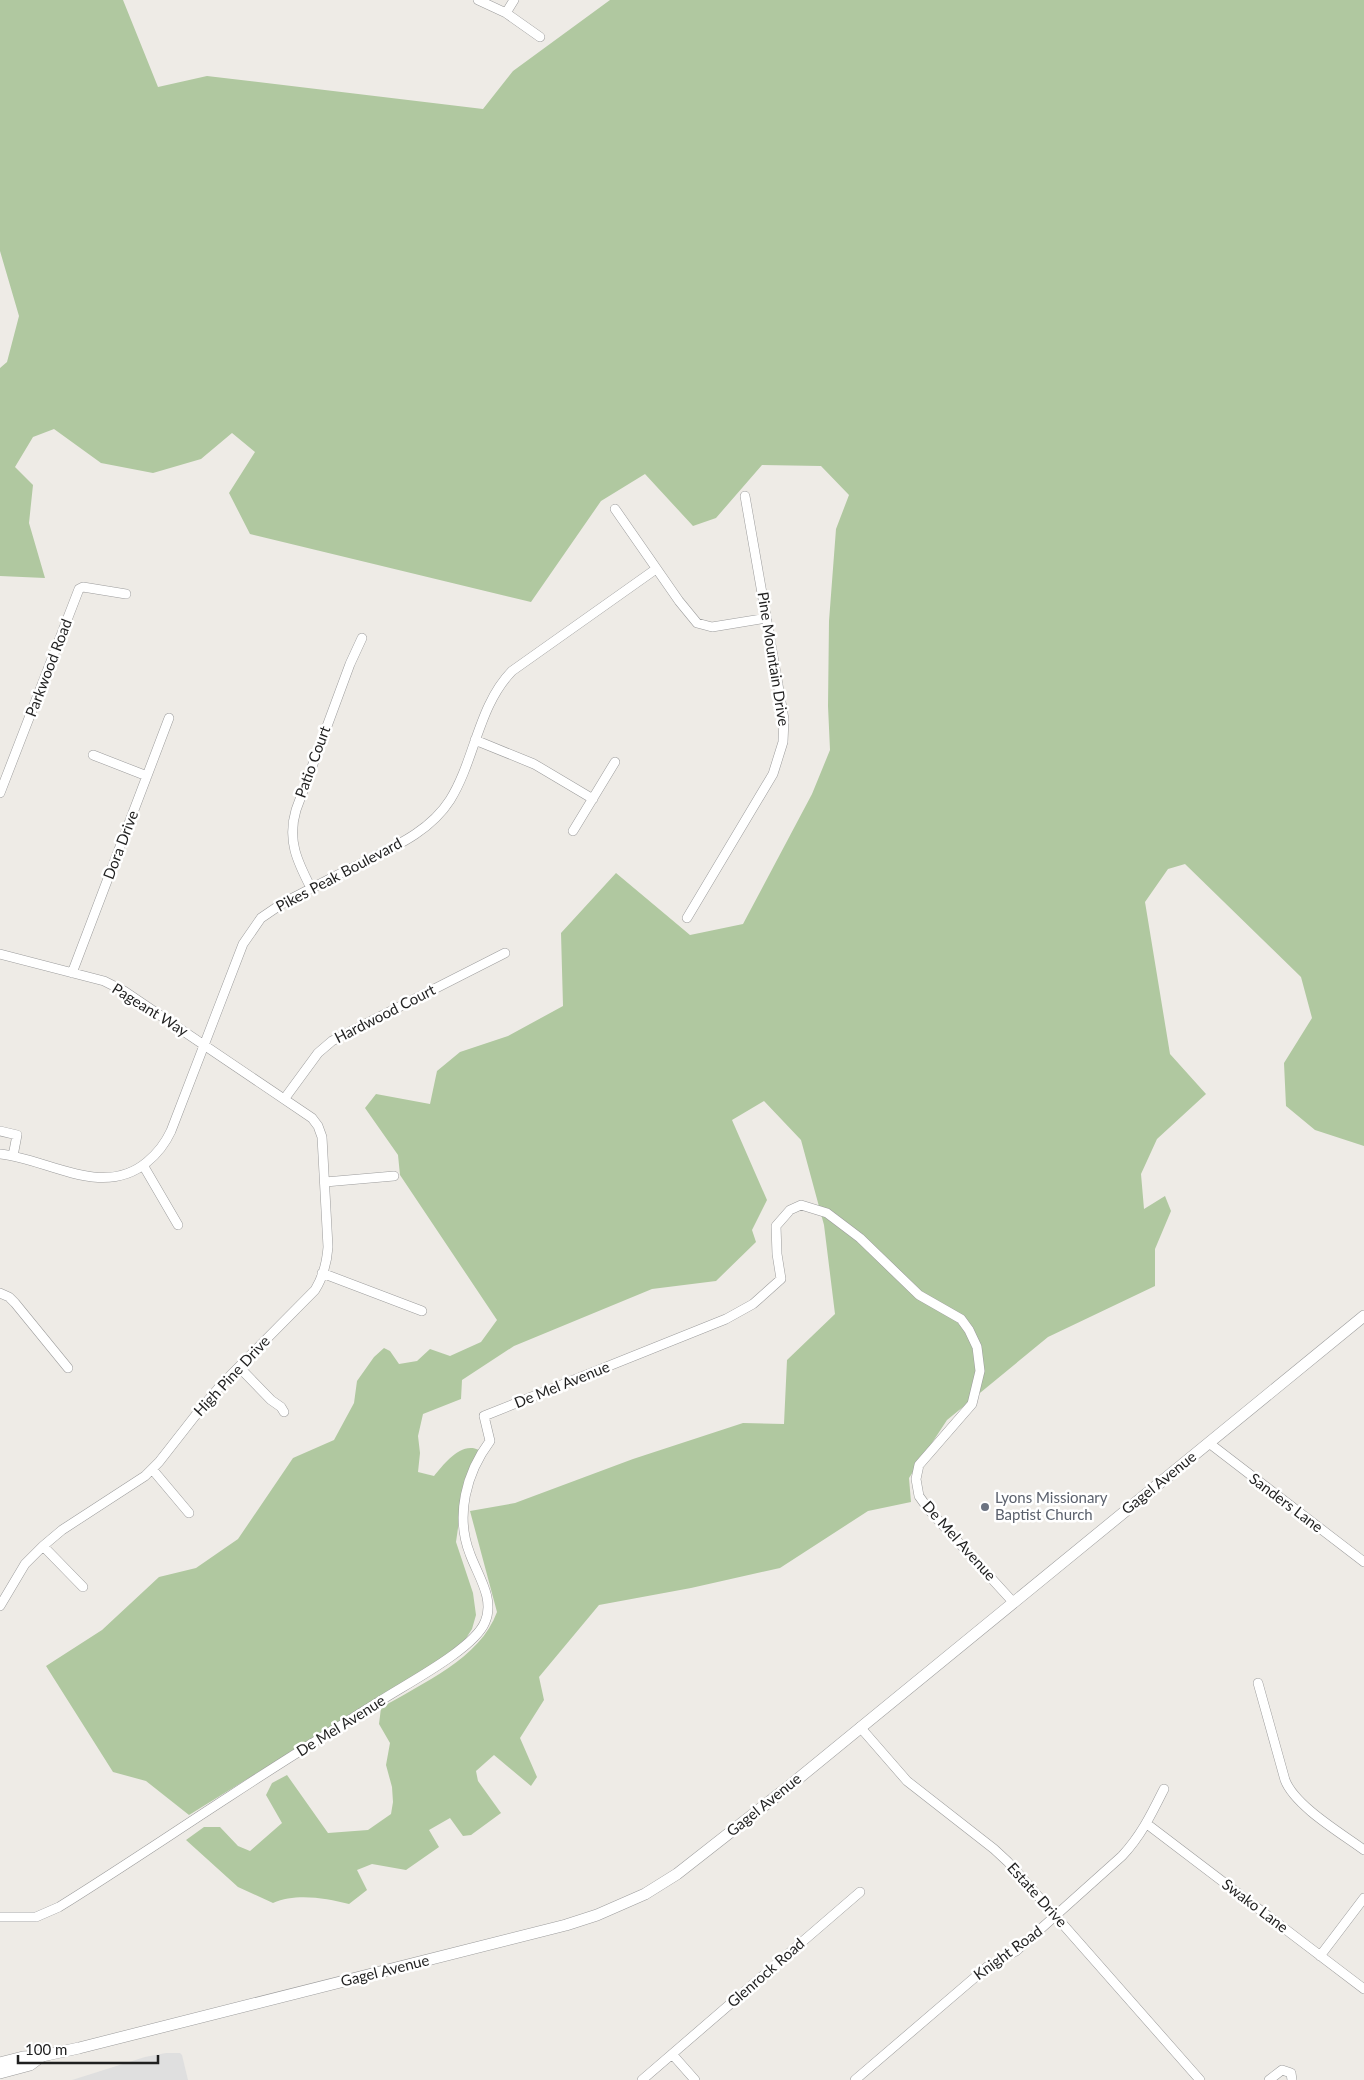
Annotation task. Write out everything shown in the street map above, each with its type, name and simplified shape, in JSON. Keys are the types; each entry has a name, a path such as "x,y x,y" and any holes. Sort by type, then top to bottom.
{"street":[{"path":"478,0 506,13 540,37"},
{"path":"506,13 514,0"},
{"name":"Pine Mountain Drive","path":"687,918 767,784 781,754 784,737 784,719 745,496"},
{"path":"614,509 691,618 697,623 712,627 767,618"},
{"name":"Pikes Peak Boulevard","path":"0,1154 101,1179 122,1176 143,1165 166,1142 243,944 255,925 269,911 401,843 429,824 450,800 498,687 512,671 656,569"},
{"name":"Parkwood Road","path":"0,792 79,589 88,588 126,594"},
{"name":"Patio Court","path":"311,888 300,867 292,843 291,827 350,664 362,638"},
{"name":"Dora Drive","path":"72,973 169,718"},
{"path":"475,740 534,764 592,799"},
{"path":"93,756 146,776"},
{"path":"573,831 615,762"},
{"name":"Hardwood Court","path":"285,1098 318,1053 332,1041 505,953"},
{"name":"Pageant Way","path":"0,954 104,982 124,991 285,1098"},
{"name":"High Pine Drive","path":"0,1606 25,1564 43,1546 62,1530 145,1476 159,1462 194,1416 310,1295 319,1283 327,1258 328,1247 322,1137 318,1126 312,1118 285,1098"},
{"path":"0,1131 17,1135 13,1156"},
{"path":"143,1165 178,1225"},
{"path":"325,1182 394,1176"},
{"name":"De Mel Avenue","path":"0,1917 36,1917 59,1907 239,1790 428,1671 472,1640 482,1628 489,1606 485,1589 466,1544 463,1518 470,1477 480,1454 490,1440 484,1416 726,1319 754,1304 781,1280 777,1254 776,1226 790,1210 800,1205 827,1213 860,1238 919,1295 961,1319 970,1330 977,1347 980,1371 972,1404 919,1465 916,1479 917,1487 919,1496 929,1510 1013,1602"},
{"path":"322,1273 422,1311"},
{"path":"0,1293 9,1297 15,1303 68,1368"},
{"name":"Gagel Avenue","path":"0,2063 23,2057 42,2056 506,1941 566,1925 620,1906 645,1894 677,1874 860,1727 1364,1316"},
{"path":"239,1367 284,1412"},
{"name":"Sanders Lane","path":"1209,1443 1364,1562"},
{"path":"152,1469 189,1513"},
{"path":"43,1546 83,1587"},
{"path":"1258,1683 1290,1792 1364,1850"},
{"name":"Estate Drive","path":"860,1727 907,1781 994,1849 1056,1916 1200,2080"},
{"name":"Knight Road","path":"855,2080 986,1967 1016,1951 1122,1856 1134,1844 1147,1824 1164,1790"},
{"name":"Swako Lane","path":"1147,1824 1364,1989"},
{"name":"Glenrock Road","path":"642,2080 860,1892"},
{"path":"1320,1956 1364,1898"},
{"path":"672,2054 695,2080"},
{"name":"Gagel Avenue","path":"0,2073 30,2065 42,2056"},
{"path":"1269,2080 1282,2070 1291,2073 1292,2080"}],"green space":[{"path":"0,0 123,0 158,87 207,76 483,109 513,71 610,0 1364,0 1364,1146 1315,1130 1286,1106 1284,1063 1312,1018 1301,977 1185,864 1168,869 1145,902 1170,1054 1206,1094 1157,1139 1141,1174 1144,1209 1165,1196 1171,1211 1155,1249 1155,1286 1048,1337 947,1420 909,1478 911,1502 868,1511 780,1568 691,1588 599,1605 539,1677 544,1700 520,1738 537,1777 531,1786 494,1755 476,1771 478,1781 501,1813 471,1835 463,1836 450,1818 429,1830 439,1847 406,1870 372,1864 357,1870 367,1890 349,1904 320,1898 301,1897 273,1903 238,1887 186,1840 204,1827 220,1827 238,1846 250,1851 282,1823 266,1795 272,1783 287,1775 328,1833 368,1830 391,1814 393,1802 392,1787 386,1765 390,1743 379,1724 381,1708 431,1679 464,1656 489,1629 497,1612 470,1511 515,1503 633,1459 743,1423 784,1424 787,1360 835,1314 824,1225 801,1140 764,1101 732,1120 767,1200 752,1230 756,1242 716,1281 652,1289 514,1346 462,1380 461,1399 423,1414 418,1436 420,1453 418,1472 434,1476 459,1451 472,1448 479,1450 465,1479 456,1542 473,1593 476,1615 472,1629 463,1643 438,1661 189,1815 146,1781 113,1772 46,1666 102,1630 159,1577 196,1568 238,1539 293,1458 334,1440 354,1403 357,1381 374,1357 384,1348 390,1351 399,1364 417,1361 430,1349 450,1356 481,1342 497,1320 400,1175 398,1155 365,1108 376,1094 430,1104 437,1071 460,1052 508,1036 563,1006 561,933 616,873 690,935 743,924 812,794 830,750 828,706 829,621 836,529 849,495 821,466 762,465 716,518 693,526 645,474 601,501 531,602 250,534 229,493 255,452 232,433 201,459 153,473 101,463 54,429 33,437 15,467 33,485 29,523 45,578 0,576 0,368 7,362 19,316 0,251"}],"shaded area":[{"path":"166,2053 180,2053 182,2055 188,2080 72,2080 145,2057"}],"place":[{"name":"Lyons Missionary Baptist Church","path":"985,1507"}]}
